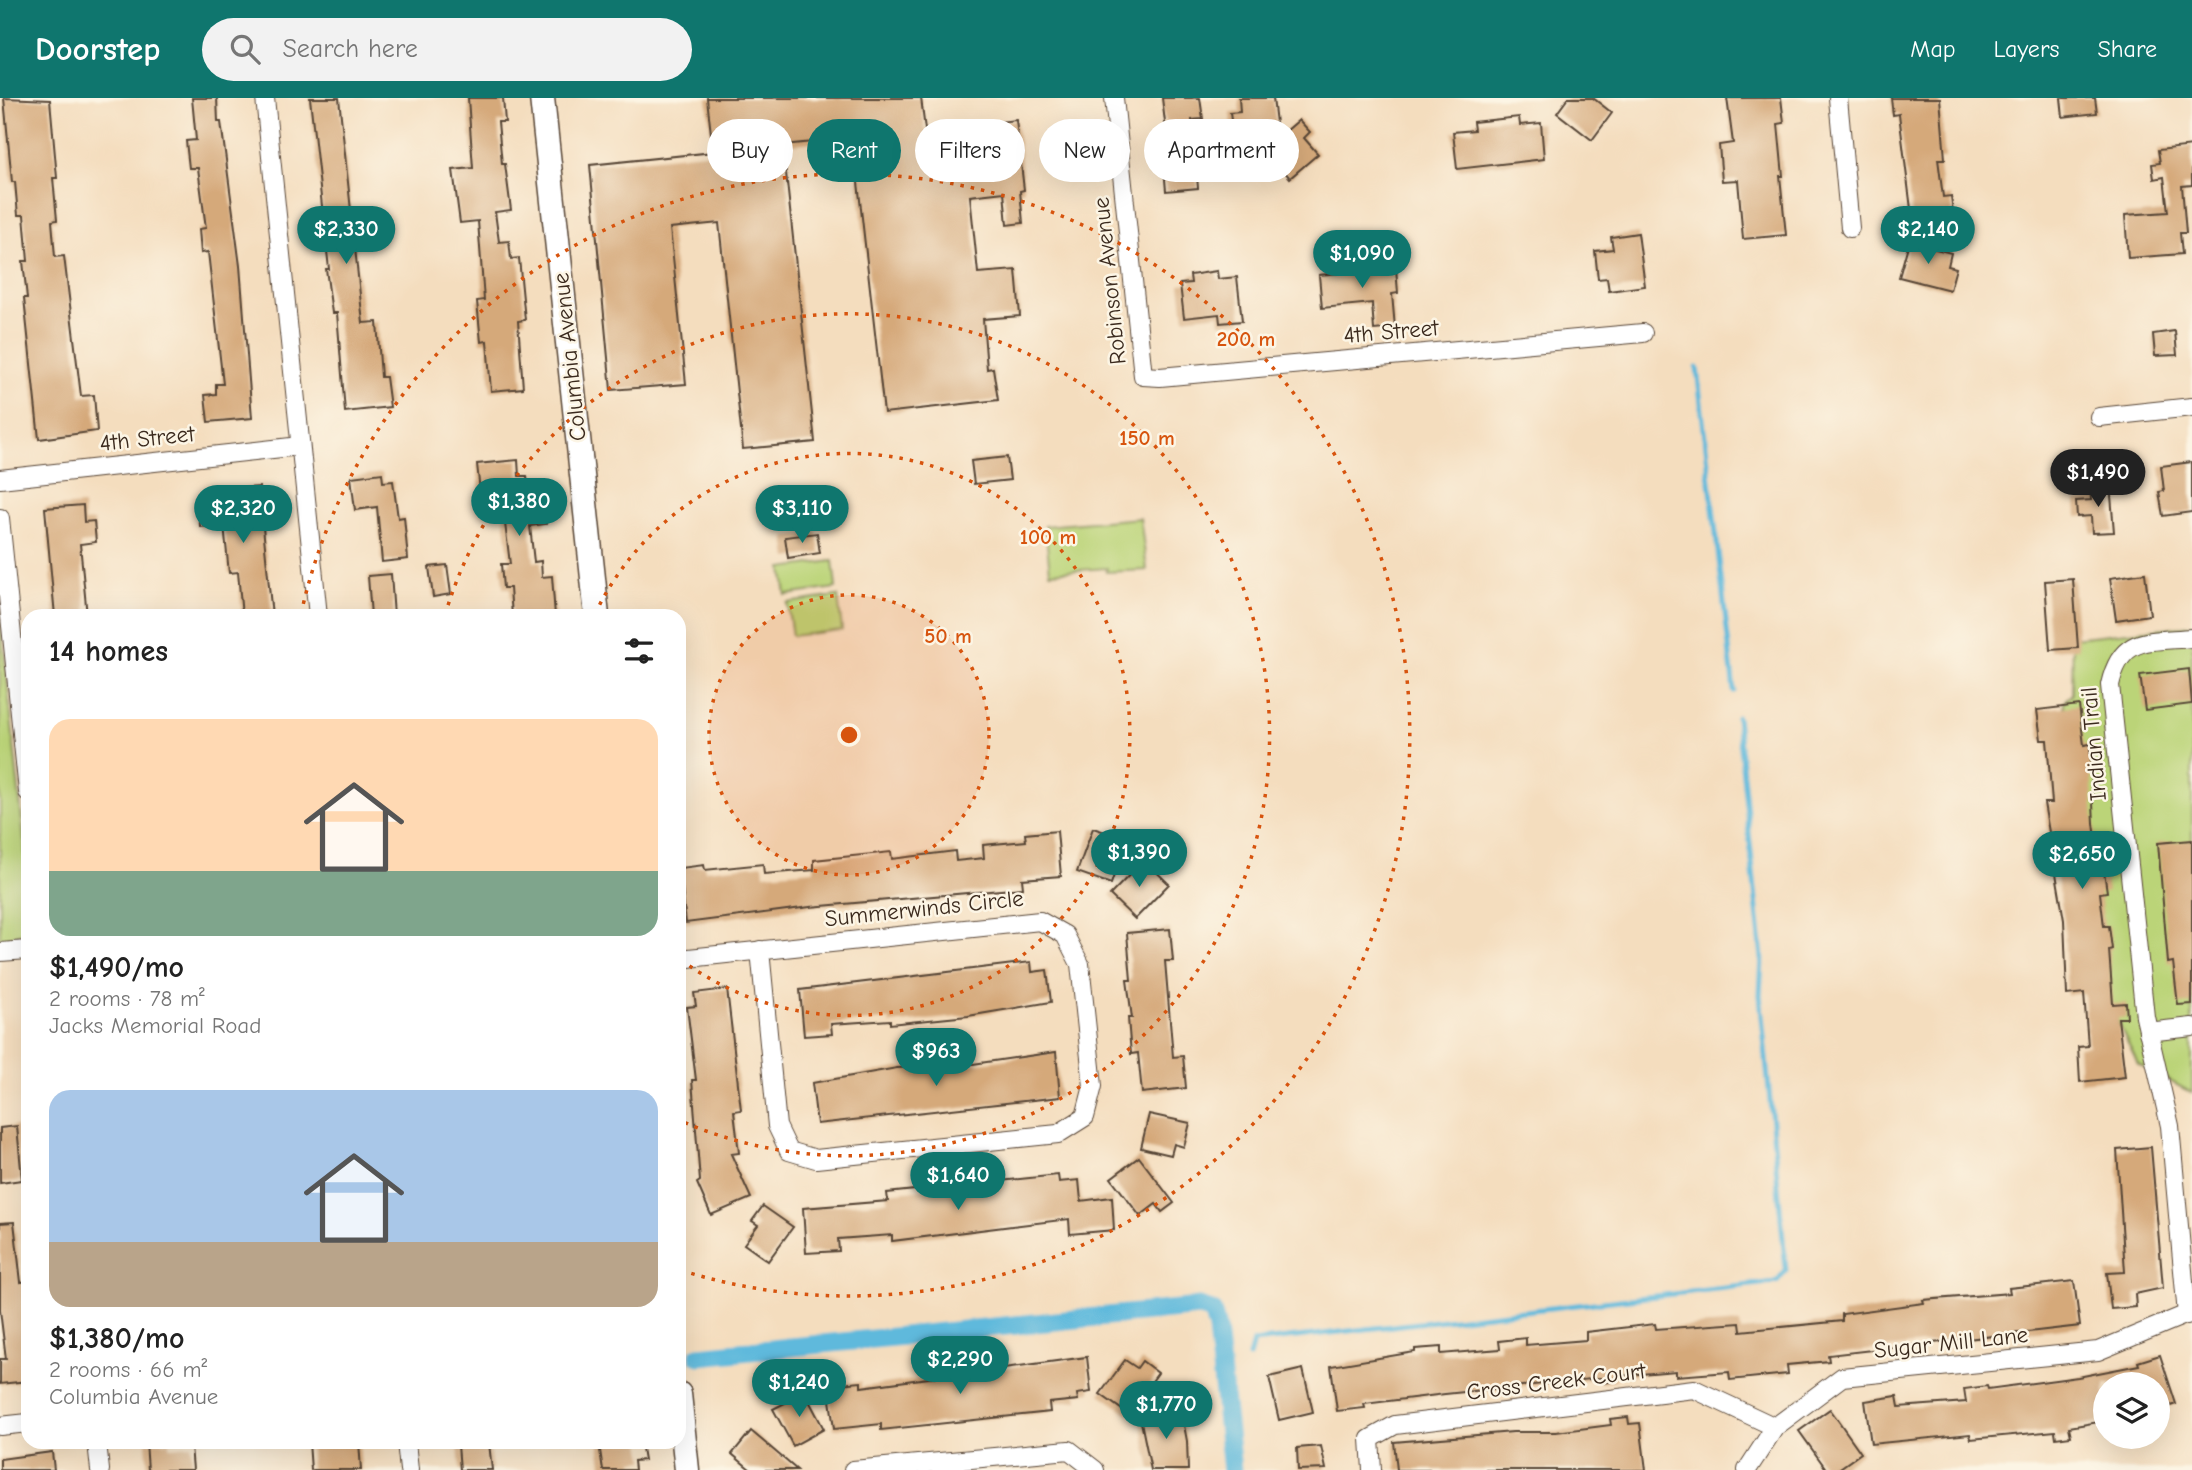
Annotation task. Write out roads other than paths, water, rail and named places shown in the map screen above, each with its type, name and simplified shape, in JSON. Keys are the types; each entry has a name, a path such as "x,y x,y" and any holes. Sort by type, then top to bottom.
{"street":[{"path":"265,98 317,609"},
{"name":"Columbia Avenue","path":"542,98 596,609"},
{"name":"Robinson Avenue","path":"1114,98 1143,376"},
{"path":"1838,98 1850,228"},
{"name":"4th Street","path":"1143,376 1160,377 1643,332"},
{"path":"2099,417 2192,408"},
{"name":"4th Street","path":"0,479 300,446"},
{"path":"0,518 21,724"},
{"name":"Indian Trail","path":"2190,1313 2171,1126 2148,1032 2110,685 2115,662 2124,652 2141,643 2192,638"},
{"name":"Summerwinds Circle","path":"686,958 760,950 1040,921 1065,935 1080,964 1093,1086 1085,1117 1058,1134 816,1160 789,1151 776,1126 760,950"},
{"path":"0,953 21,951"},
{"path":"2148,1032 2192,1027"},
{"name":"Sugar Mill Lane","path":"1748,1470 1775,1427 1842,1377 2098,1351 2190,1313"},
{"name":"Cross Creek Court","path":"1372,1470 1370,1439 1395,1425 1694,1389 1775,1427"},
{"path":"0,1426 21,1424"},
{"path":"98,1449 100,1470"},
{"path":"407,1449 409,1470"},
{"path":"685,1449 687,1470"},
{"path":"853,1470 1069,1450 1095,1470"}],"waterway":[{"path":"1697,368 1734,691"},
{"path":"1249,1357 1253,1342 1777,1282 1786,1271 1760,995 1762,958 1737,717"},
{"path":"699,1356 1199,1307 1212,1311 1217,1329 1232,1470"}]}
